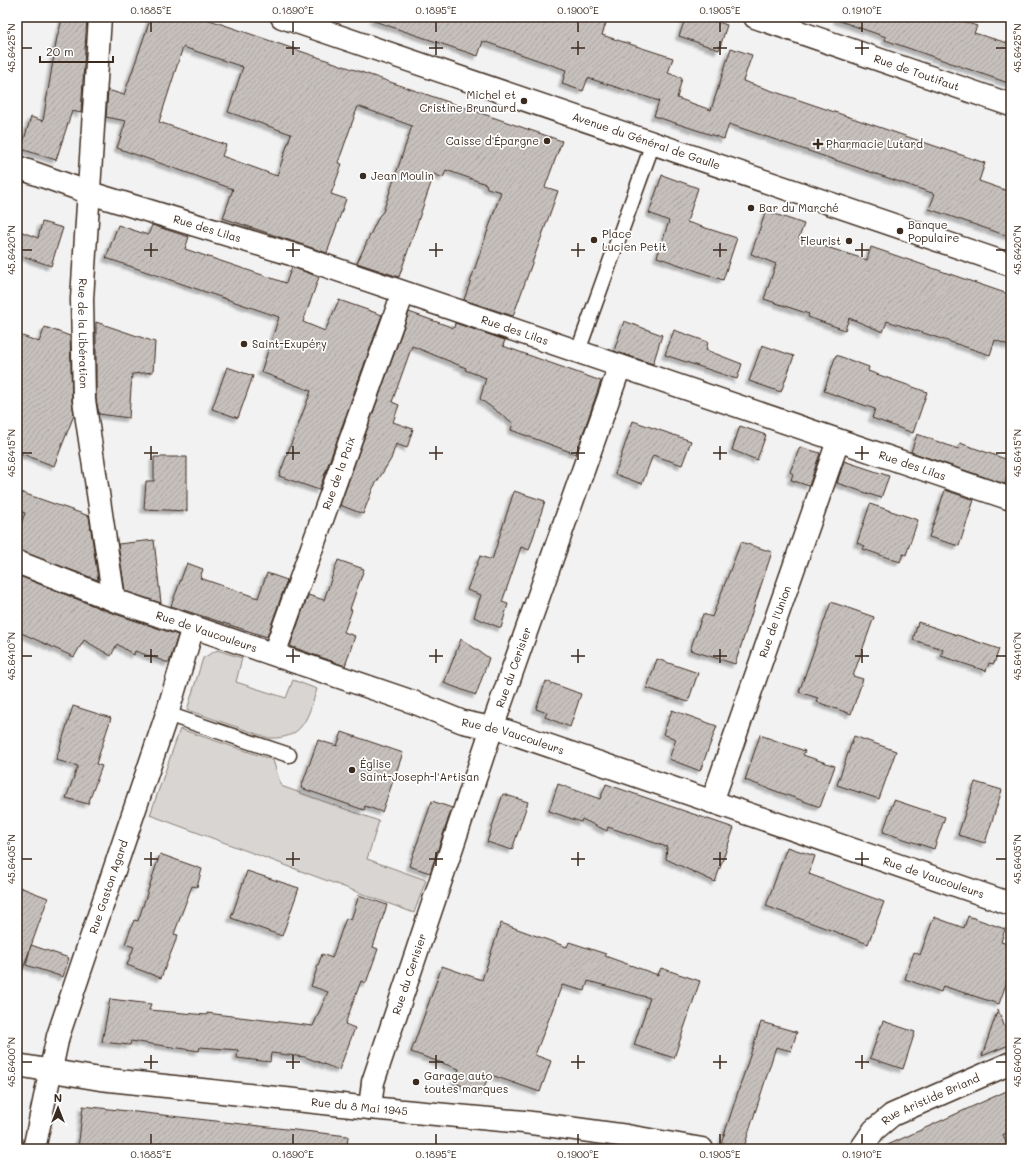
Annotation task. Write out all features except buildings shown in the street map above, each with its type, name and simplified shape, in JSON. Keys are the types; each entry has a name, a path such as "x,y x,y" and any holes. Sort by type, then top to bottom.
{"street":[{"name":"Rue de la Libération","path":"100,17 90,193 82,299 84,400 114,600"},
{"name":"Avenue du Général de Gaulle","path":"282,17 1011,265"},
{"name":"Rue de Toutifaut","path":"755,17 1011,105"},
{"name":"Rue des Lilas","path":"17,167 90,193 291,254 1011,499"},
{"name":"Rue de la Paix","path":"274,654 403,293"},
{"name":"Rue du Cerisier","path":"370,1108 373,1082 492,728 620,366"},
{"name":"Rue de l'Union","path":"712,802 838,441"},
{"name":"Rue de Vaucouleurs","path":"17,562 114,600 413,702 463,722 506,731 1011,904"},
{"name":"Rue Gaston Agard","path":"34,1149 58,1036 168,714 192,627"},
{"name":"Rue Aristide Briand","path":"861,1149 874,1130 892,1115 1011,1063"},
{"name":"Rue du 8 Mai 1945","path":"17,1065 50,1069 100,1079 370,1108 524,1122 627,1136 702,1149"}],"lane":[{"path":"578,351 654,143"},
{"path":"168,714 289,755"}],"shaded area":[{"path":"217,650 242,658 236,682 286,698 293,680 317,689 311,708 303,724 290,735 281,738 269,738 187,710 203,658"},
{"path":"180,729 273,760 281,786 379,821 367,859 426,880 414,913 150,815"}],"place":[{"name":"Michel et Cristine Brunaurd","path":"524,101"},
{"name":"Caisse d'Épargne","path":"547,141"},
{"name":"Pharmacie Lutard","path":"818,144"},
{"name":"Jean Moulin","path":"363,176"},
{"name":"Bar du Marché","path":"751,208"},
{"name":"Banque Populaire","path":"900,231"},
{"name":"Place Lucien Petit","path":"594,240"},
{"name":"Fleurist","path":"849,241"},
{"name":"Saint-Exupéry","path":"244,344"},
{"name":"Église Saint-Joseph-l'Artisan","path":"352,770"},
{"name":"Garage auto toutes marques","path":"416,1082"}]}
